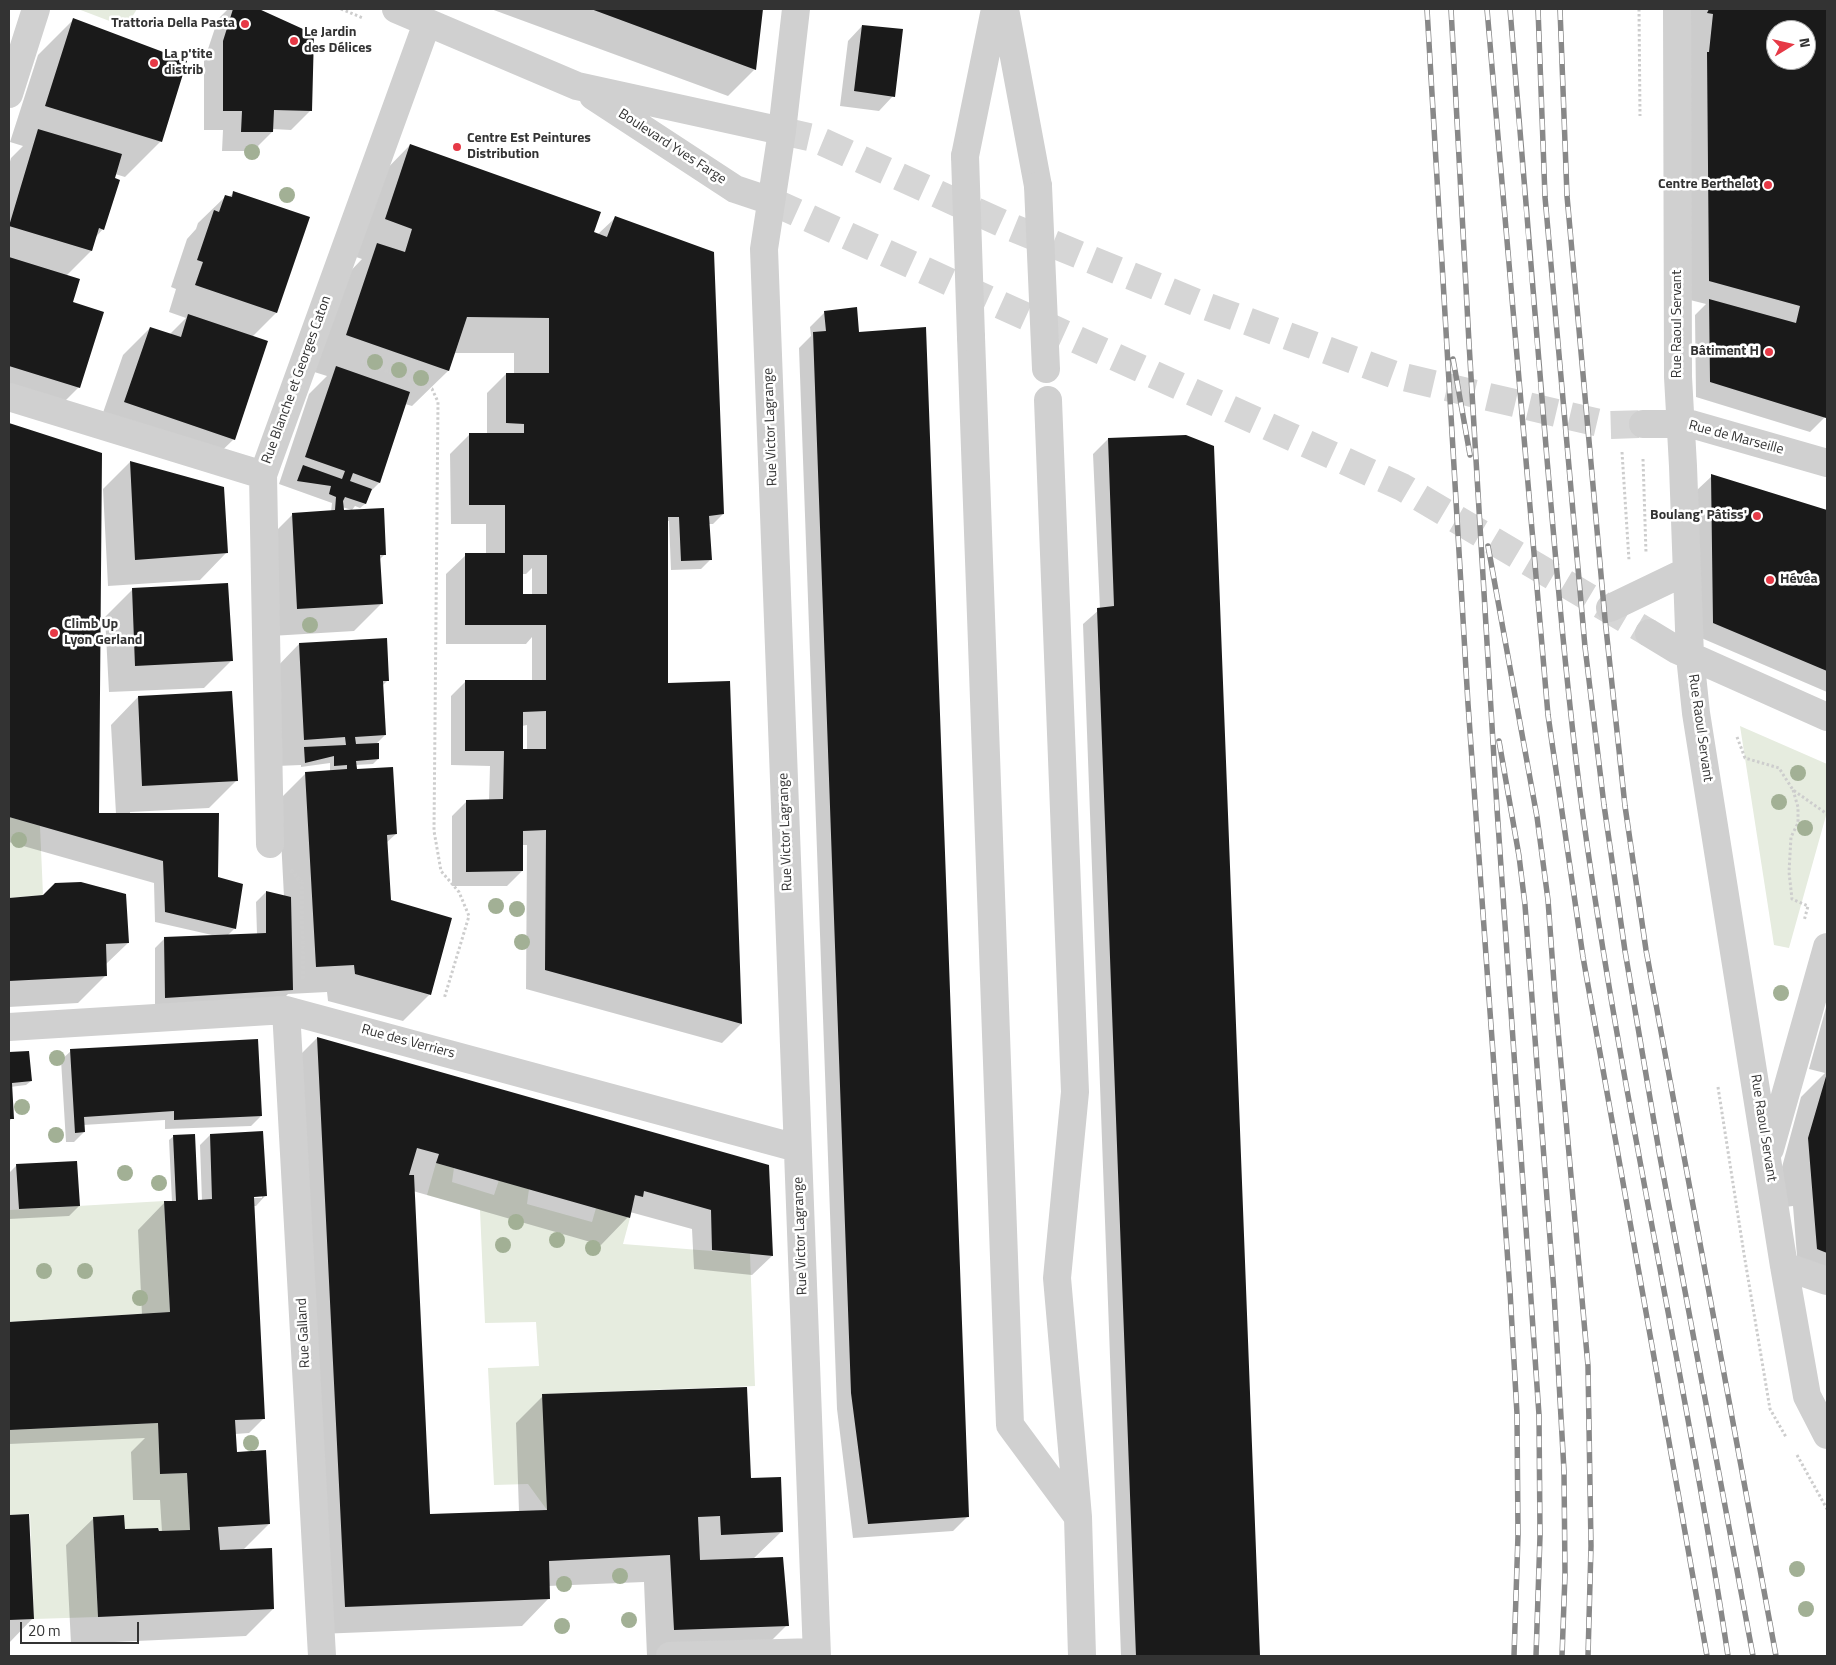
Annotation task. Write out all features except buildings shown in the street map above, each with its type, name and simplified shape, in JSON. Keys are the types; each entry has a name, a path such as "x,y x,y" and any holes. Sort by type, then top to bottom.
{"street":[{"path":"9,94 36,9"},
{"name":"Boulevard Yves Farge","path":"396,9 577,86 735,189 771,201"},
{"name":"Rue Victor Lagrange","path":"796,9 782,131 764,249 816,1654"},
{"path":"995,9 965,156 1010,1425 1078,1517"},
{"path":"1004,9 1038,186 1046,369"},
{"name":"Rue Raoul Servant","path":"1677,9 1678,377 1690,656 1697,722 1784,1266 1807,1396 1827,1435"},
{"name":"Rue Blanche et Georges Caton","path":"270,844 263,474 427,23"},
{"name":"Boulevard Yves Farge","path":"577,86 782,131"},
{"path":"9,397 263,474"},
{"path":"1048,400 1075,1092 1057,1278 1078,1517 1082,1656"},
{"name":"Rue de Marseille","path":"1643,424 1680,423 1710,428 1827,463"},
{"path":"1610,608 1687,571"},
{"path":"1649,633 1676,650 1827,717"},
{"path":"1768,1158 1827,947"},
{"name":"Rue des Verriers","path":"9,1027 295,1012 798,1148"},
{"name":"Rue Galland","path":"295,1012 322,1656"},
{"path":"1784,1266 1827,1281"},
{"path":"670,1656 816,1654"}],"path":[{"path":"362,361 432,389 438,402 434,830 441,871 459,892 469,916 444,999"},
{"path":"1622,451 1629,562"},
{"path":"1737,735 1745,758 1779,768 1793,790 1798,807 1798,823 1791,838 1790,872 1792,899 1808,906 1803,925"},
{"path":"1793,790 1827,814"},
{"path":"270,844 302,883 295,1012"}],"shaded area":[{"path":"78,9 137,9 132,17 134,26 128,28"},
{"path":"1740,726 1827,764 1827,812 1789,948 1774,945"},
{"path":"9,817 40,826 43,895 9,898"},
{"path":"436,1163 454,1168 452,1182 494,1195 499,1180 529,1189 527,1204 592,1222 596,1208 630,1218 623,1244 750,1254 755,1386 543,1394 547,1510 528,1484 494,1485 488,1368 539,1366 536,1322 485,1323 480,1210 427,1195"},
{"path":"164,1201 170,1312 9,1322 9,1210"},
{"path":"158,1423 160,1474 187,1473 190,1530 159,1531 158,1528 125,1529 123,1515 93,1517 98,1617 34,1619 30,1514 9,1515 9,1430"}],"tunnel":[{"path":"782,131 813,138 1006,225 1200,304 1395,375 1608,425 1643,424"},
{"path":"771,201 1402,487 1649,633"}],"railway":[{"path":"1427,9 1468,704 1517,1414 1518,1535 1514,1656"},
{"path":"1451,9 1497,809 1539,1415 1540,1536 1536,1656"},
{"path":"1487,9 1548,715 1583,957 1707,1656"},
{"path":"1510,9 1555,546 1582,808 1615,1020 1711,1550 1728,1656"},
{"path":"1538,9 1545,197 1585,647 1604,805 1625,951 1660,1157 1753,1656"},
{"path":"1560,9 1567,196 1605,619 1625,806 1646,950 1776,1656"},
{"path":"1453,359 1470,455"},
{"path":"1488,546 1537,817 1548,900 1588,1366 1591,1546 1588,1656"},
{"path":"1499,741 1519,856 1525,905 1554,1292 1564,1471 1565,1575 1562,1656"}],"place":[{"name":"Trattoria Della Pasta","path":"245,24"},
{"name":"Le Jardin des Délices","path":"294,41"},
{"name":"La p'tite distrib","path":"154,63"},
{"name":"Centre Est Peintures Distribution","path":"457,147"},
{"name":"Centre Berthelot","path":"1768,185"},
{"name":"Bâtiment H","path":"1769,352"},
{"name":"Boulang' Pâtiss'","path":"1757,516"},
{"name":"Hévéa","path":"1770,580"},
{"name":"Climb Up Lyon Gerland","path":"54,633"}]}
